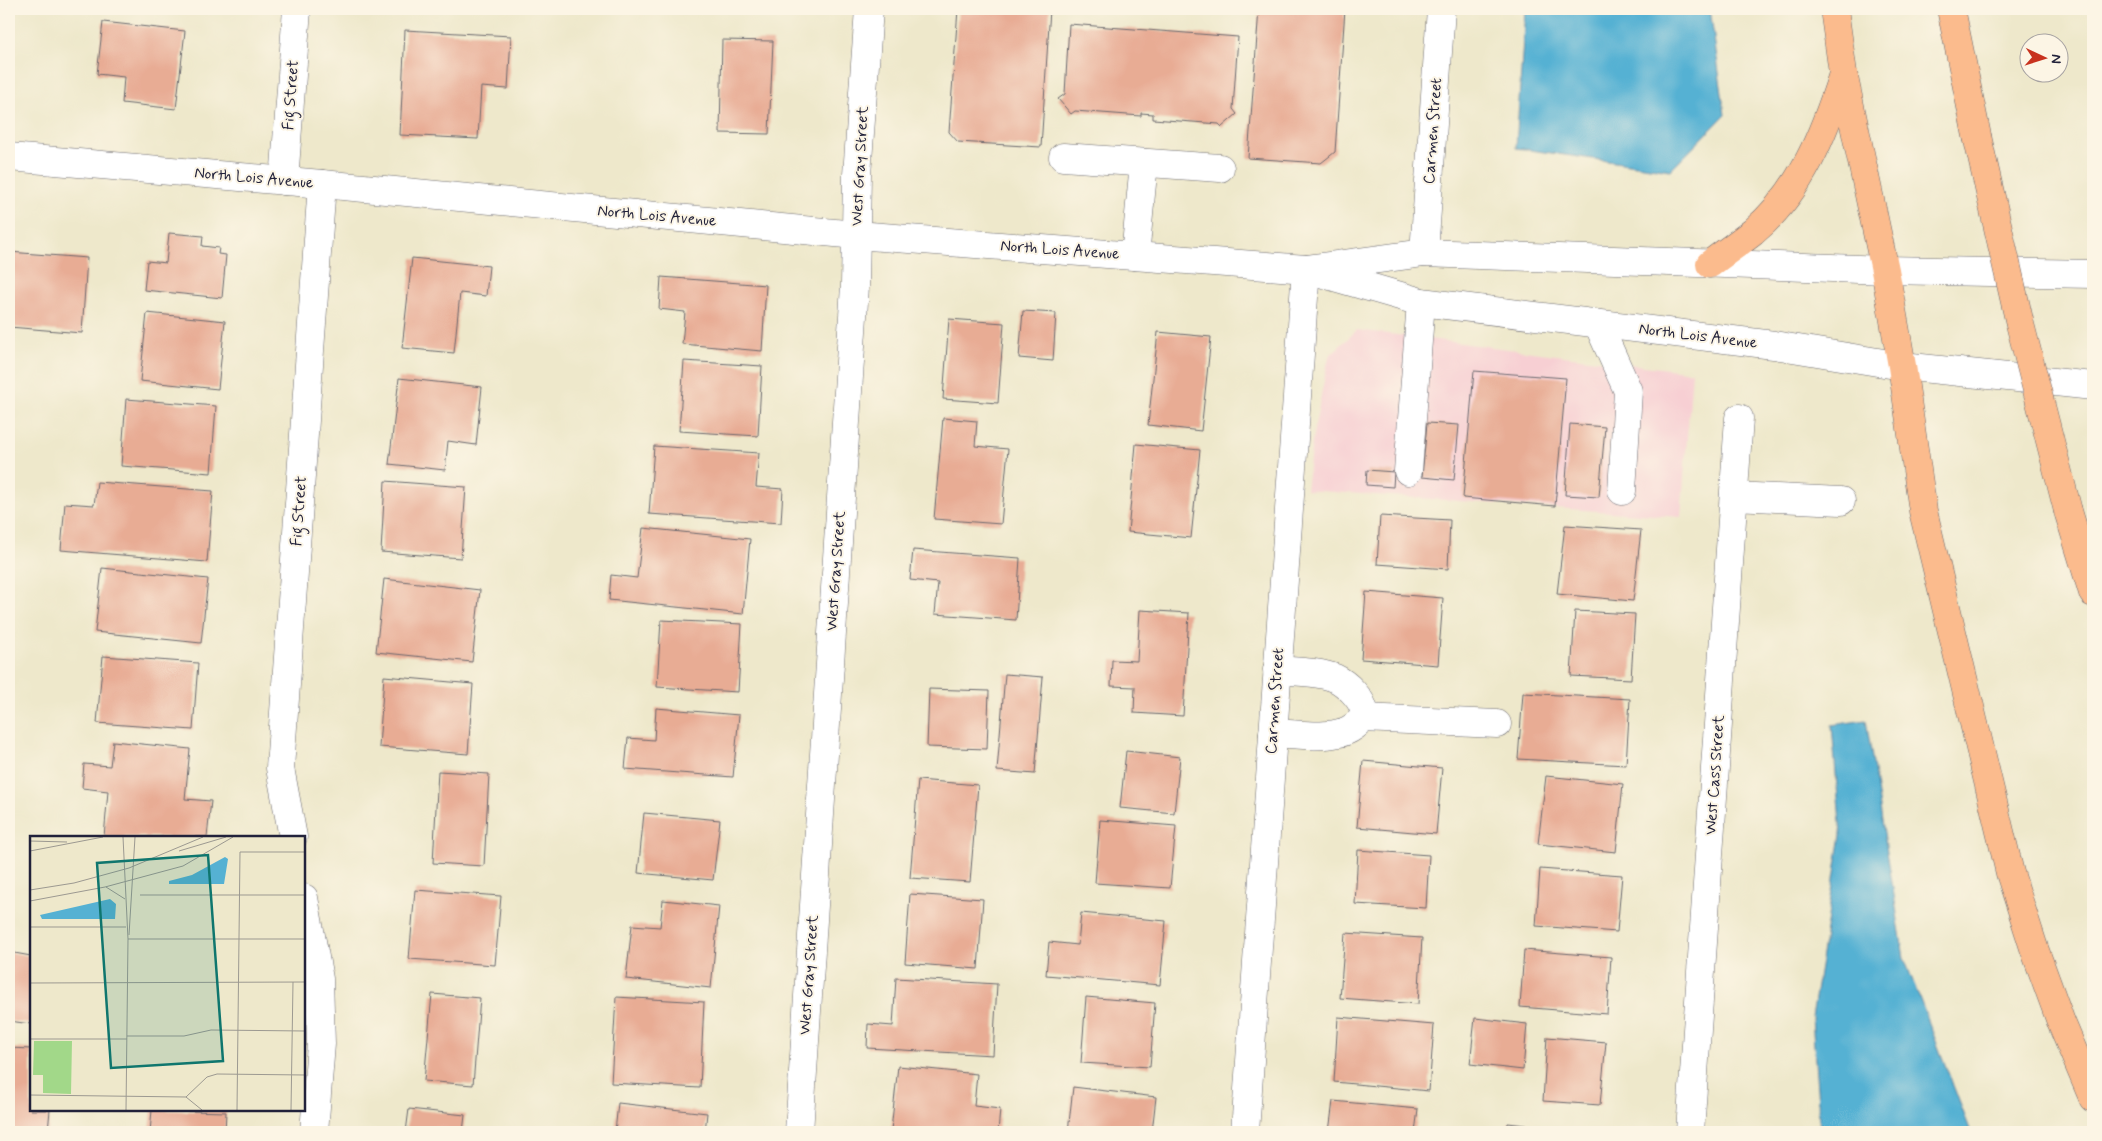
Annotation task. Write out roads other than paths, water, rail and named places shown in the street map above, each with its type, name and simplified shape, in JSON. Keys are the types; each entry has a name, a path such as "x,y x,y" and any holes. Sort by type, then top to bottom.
{"highway":[{"path":"1834,9 1843,73 1885,270 1902,366 1923,511 2010,873 2034,948 2061,1022 2093,1098"},
{"path":"1951,9 1977,136 2020,324 2068,511 2093,593"},
{"path":"1710,264 1754,231 1795,187 1812,158 1827,122 1843,73"}],"street":[{"name":"Fig Street","path":"284,181 297,9"},
{"name":"West Gray Street","path":"799,1132 854,296 857,175 869,9"},
{"name":"Carmen Street","path":"1424,253 1441,9"},
{"name":"North Lois Avenue","path":"9,157 322,184 856,235 1306,269 1421,302 1774,345 1902,366 2093,386"},
{"path":"1063,157 1220,168"},
{"path":"1135,256 1144,163"},
{"name":"Fig Street","path":"293,836 280,768 322,184"},
{"name":"North Lois Avenue","path":"1306,269 1424,253 1885,270 2093,274"},
{"name":"Carmen Street","path":"1245,1132 1306,269"},
{"path":"1408,470 1421,302"},
{"path":"1598,324 1628,391 1622,491"},
{"name":"West Cass Street","path":"1690,1132 1739,418"},
{"path":"1734,496 1840,501"},
{"path":"1278,670 1333,677 1345,683 1352,690 1364,711 1363,718"},
{"path":"1273,733 1338,734 1347,731 1363,718 1497,724"},
{"path":"305,903 319,979 321,1044 314,1132"}],"water":[{"path":"1525,9 1710,9 1725,115 1671,170 1516,148"},
{"path":"1866,720 1904,958 1971,1132 1820,1132 1812,1017 1841,835 1832,725"}]}
